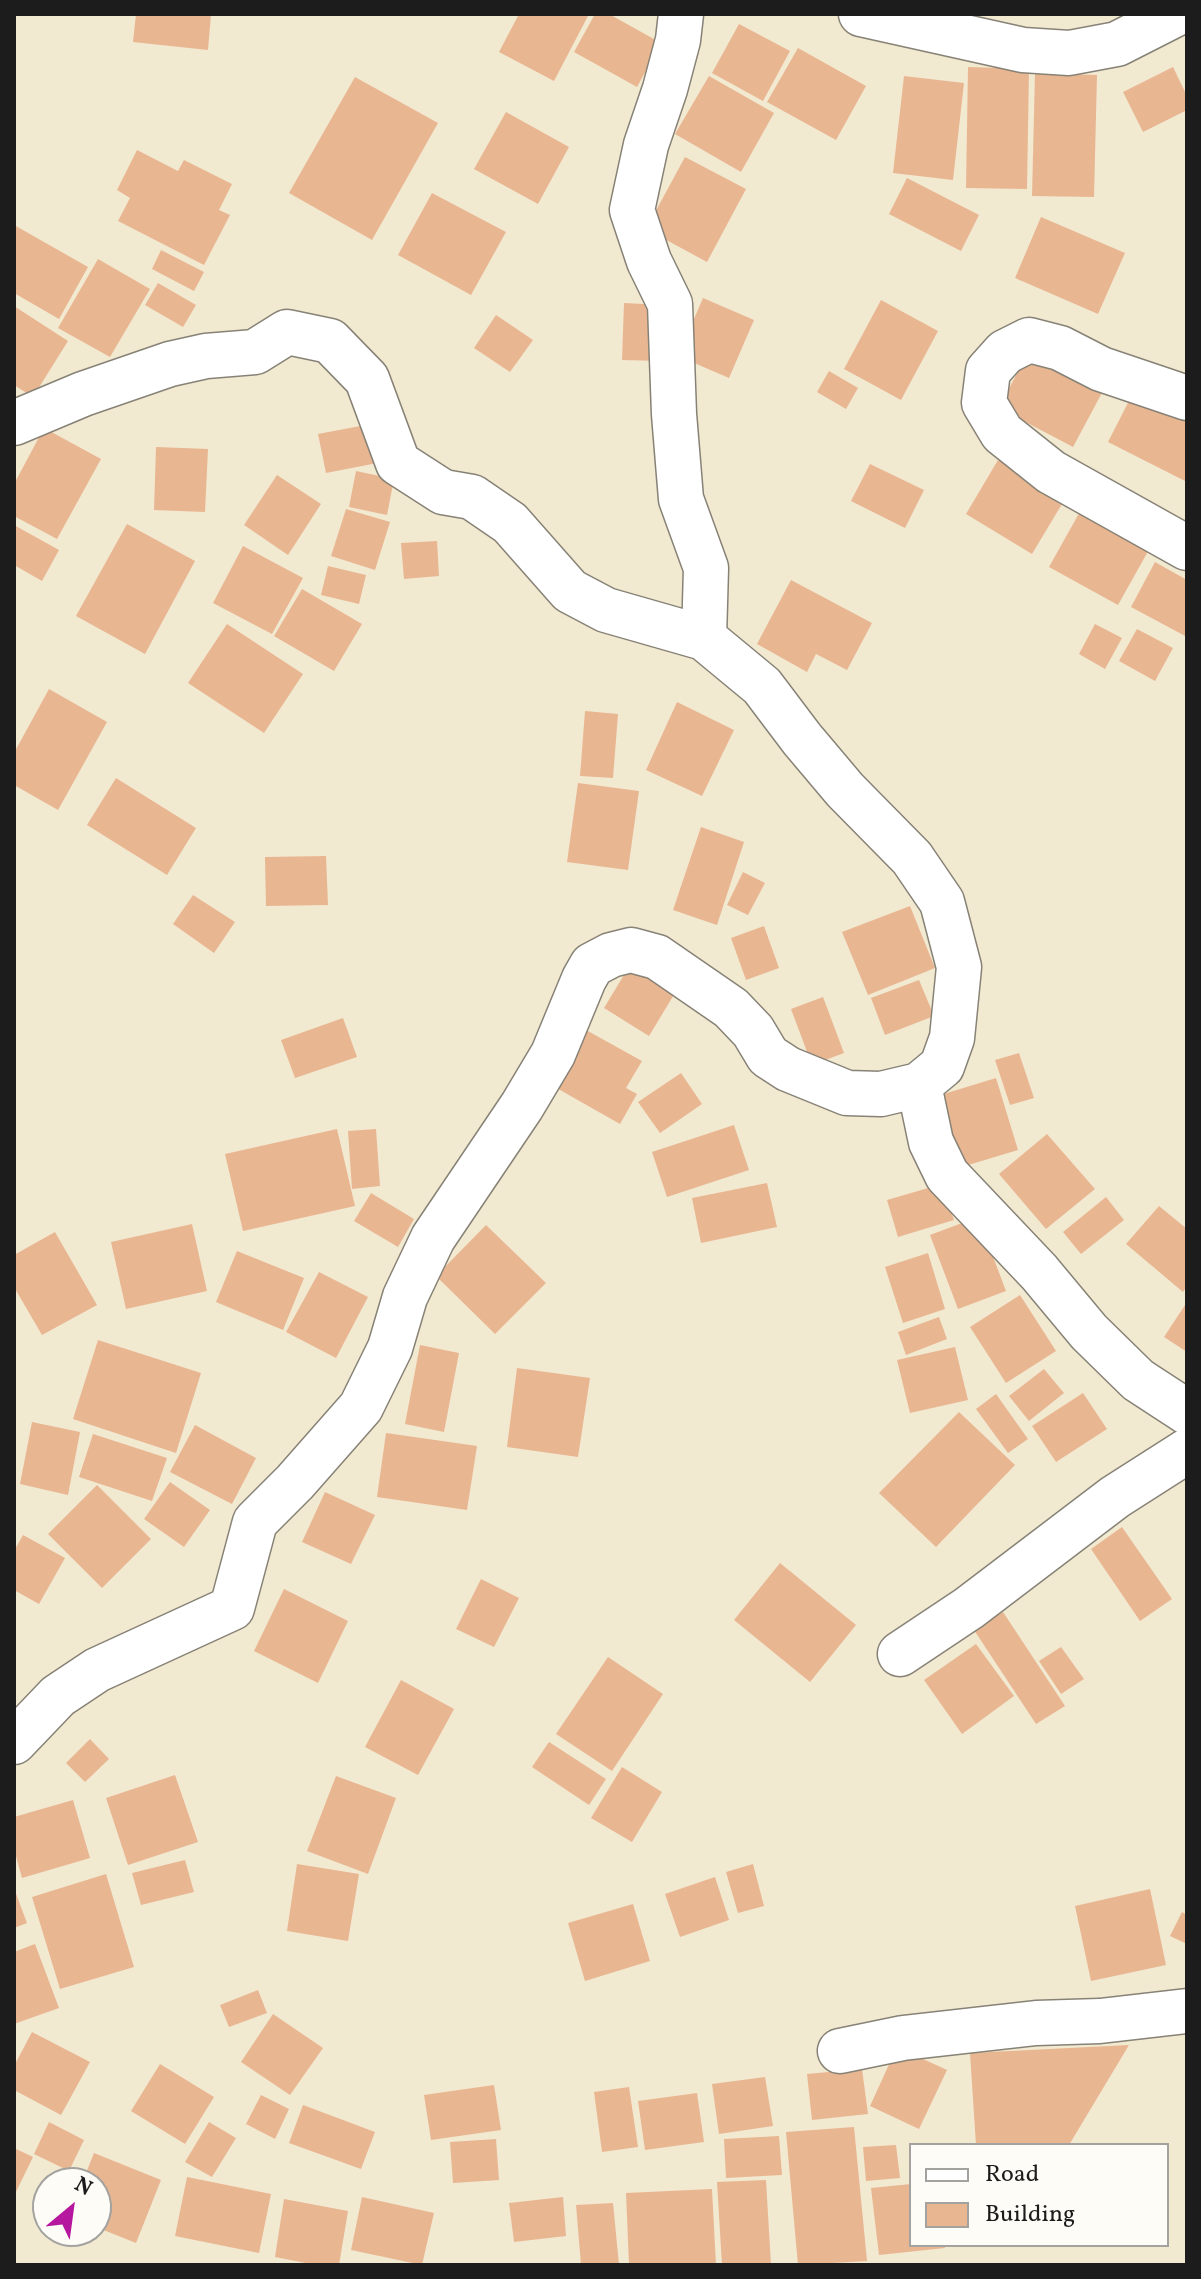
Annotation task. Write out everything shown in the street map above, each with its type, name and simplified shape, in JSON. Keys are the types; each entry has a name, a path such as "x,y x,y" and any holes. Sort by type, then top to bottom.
{"street":[{"path":"681,14 678,40 646,145 632,210 649,261 670,304 681,499 706,568 704,638"},
{"path":"861,14 1023,50 1069,53 1117,44 1176,14"},
{"path":"14,423 158,367 206,356 255,352 287,332 330,341 367,379 398,463 443,492 472,497 510,523 570,591 606,610 704,638 762,686 845,790 912,858 942,902 959,967 952,1038 942,1066 919,1085 881,1094 847,1093 788,1069 768,1056 753,1031 731,1008 657,957 631,950 611,955 592,965 553,1054 522,1106 433,1238 405,1297 390,1348 361,1407 255,1522 232,1608 97,1670 58,1696 14,1742"},
{"path":"1187,398 1101,369 1060,348 1029,340 1005,352 988,371 984,403 1002,433 1051,472 1187,548"},
{"path":"919,1085 931,1142 947,1175 1039,1272 1089,1332 1138,1380 1187,1412"},
{"path":"900,1654 969,1608 1115,1497 1187,1451"},
{"path":"840,2051 903,2038 1187,2011"}],"building":[{"path":"136,14 211,14 208,50 133,42"},
{"path":"519,14 589,14 554,81 499,52"},
{"path":"595,14 609,14 661,43 637,87 574,52"},
{"path":"739,24 790,51 763,101 712,73"},
{"path":"798,48 866,86 836,140 767,102"},
{"path":"968,67 1029,69 1027,189 966,188"},
{"path":"1173,67 1187,96 1187,110 1143,132 1123,92"},
{"path":"1035,73 1097,75 1094,197 1032,196"},
{"path":"709,76 774,113 741,172 675,134"},
{"path":"904,76 964,83 953,180 893,173"},
{"path":"355,77 438,123 372,240 289,193"},
{"path":"506,112 569,147 538,204 474,169"},
{"path":"137,150 178,171 184,160 232,184 219,210 230,215 204,265 118,221 130,198 117,190"},
{"path":"685,157 746,189 707,262 646,229"},
{"path":"907,178 979,215 961,251 889,214"},
{"path":"432,193 506,232 471,295 398,255"},
{"path":"1041,217 1125,253 1098,314 1015,278"},
{"path":"14,225 88,267 59,319 14,293"},
{"path":"161,250 204,272 194,291 152,269"},
{"path":"98,259 150,289 110,357 58,328"},
{"path":"158,283 196,305 183,327 145,305"},
{"path":"703,298 754,320 729,378 678,356"},
{"path":"881,300 938,331 901,400 844,369"},
{"path":"624,303 664,305 661,361 622,360"},
{"path":"14,306 68,341 33,397 14,385"},
{"path":"496,315 533,340 510,372 474,348"},
{"path":"1029,350 1104,389 1073,447 999,408"},
{"path":"829,371 858,388 846,409 817,392"},
{"path":"1136,387 1187,412 1187,482 1108,442"},
{"path":"392,420 398,459 326,473 318,434"},
{"path":"44,428 101,459 57,539 14,516 14,484"},
{"path":"156,447 208,449 205,512 154,510"},
{"path":"998,460 1065,499 1032,554 966,514"},
{"path":"870,464 924,490 905,528 851,501"},
{"path":"356,471 394,479 387,515 349,507"},
{"path":"277,475 321,504 288,555 244,525"},
{"path":"1082,508 1151,546 1118,605 1049,567"},
{"path":"346,509 390,522 375,570 331,556"},
{"path":"127,524 195,561 145,654 76,616"},
{"path":"14,525 59,550 42,581 14,565"},
{"path":"437,541 439,576 404,579 401,543"},
{"path":"243,546 303,578 272,634 213,603"},
{"path":"1155,562 1187,580 1187,637 1131,607"},
{"path":"328,566 366,575 359,604 321,595"},
{"path":"791,580 872,623 847,670 816,654 807,672 757,644"},
{"path":"302,589 362,624 334,671 274,636"},
{"path":"227,624 303,674 264,733 188,683"},
{"path":"1095,624 1122,638 1105,669 1079,654"},
{"path":"1137,629 1173,648 1155,681 1119,661"},
{"path":"49,689 107,722 58,810 14,785 14,753"},
{"path":"677,702 734,730 702,796 646,770"},
{"path":"585,711 618,714 613,778 580,776"},
{"path":"116,778 196,828 167,875 87,825"},
{"path":"578,783 639,791 628,870 567,862"},
{"path":"701,827 744,842 717,925 673,910"},
{"path":"326,856 328,905 266,906 265,857"},
{"path":"743,872 765,883 748,915 727,905"},
{"path":"193,895 235,922 214,953 173,924"},
{"path":"910,906 935,968 868,995 842,932"},
{"path":"764,926 779,968 746,980 731,938"},
{"path":"633,960 678,988 649,1036 604,1008"},
{"path":"919,980 934,1016 885,1035 871,998"},
{"path":"823,997 844,1053 812,1065 791,1009"},
{"path":"343,1018 357,1057 295,1078 281,1040"},
{"path":"586,1030 642,1061 626,1088 637,1094 620,1124 553,1086"},
{"path":"1019,1053 1034,1098 1010,1105 995,1060"},
{"path":"681,1073 702,1104 660,1133 638,1102"},
{"path":"996,1078 1018,1150 955,1169 934,1097"},
{"path":"734,1125 749,1170 667,1197 652,1152"},
{"path":"337,1129 355,1206 243,1231 225,1154"},
{"path":"376,1129 380,1186 352,1189 348,1131"},
{"path":"1047,1134 1095,1189 1046,1229 999,1174"},
{"path":"767,1183 777,1227 701,1243 692,1198"},
{"path":"942,1184 954,1220 898,1237 887,1200"},
{"path":"371,1193 414,1219 398,1247 354,1221"},
{"path":"1106,1197 1124,1220 1081,1254 1063,1232"},
{"path":"1159,1206 1187,1229 1187,1286 1183,1292 1126,1244"},
{"path":"978,1217 1006,1291 958,1309 930,1235"},
{"path":"192,1224 207,1291 126,1309 111,1242"},
{"path":"486,1225 546,1283 495,1334 436,1276"},
{"path":"55,1232 97,1305 42,1335 14,1287 14,1255"},
{"path":"237,1251 304,1278 283,1330 216,1302"},
{"path":"928,1253 945,1309 903,1323 885,1267"},
{"path":"319,1272 368,1297 336,1358 286,1332"},
{"path":"1020,1295 1056,1351 1006,1383 970,1327"},
{"path":"1187,1302 1187,1352 1164,1337"},
{"path":"939,1317 947,1339 906,1355 898,1332"},
{"path":"98,1340 201,1373 176,1453 73,1419"},
{"path":"420,1345 459,1353 444,1432 405,1424"},
{"path":"955,1347 968,1400 910,1413 897,1360"},
{"path":"517,1368 590,1378 578,1457 507,1447"},
{"path":"1044,1369 1064,1393 1029,1421 1009,1396"},
{"path":"1083,1393 1107,1429 1056,1462 1032,1426"},
{"path":"996,1394 1028,1439 1008,1453 976,1409"},
{"path":"959,1412 1015,1465 936,1547 879,1493"},
{"path":"32,1422 80,1432 68,1495 20,1484"},
{"path":"195,1425 256,1458 232,1504 170,1472"},
{"path":"386,1433 477,1446 467,1510 377,1497"},
{"path":"93,1434 167,1458 152,1501 79,1477"},
{"path":"170,1482 210,1510 184,1547 144,1519"},
{"path":"97,1485 151,1539 102,1588 48,1534"},
{"path":"325,1492 375,1515 351,1564 302,1542"},
{"path":"1122,1527 1172,1599 1140,1621 1091,1549"},
{"path":"23,1535 65,1558 39,1604 14,1590 14,1551"},
{"path":"780,1563 856,1625 810,1682 734,1620"},
{"path":"481,1579 519,1598 494,1647 456,1629"},
{"path":"284,1589 348,1621 318,1683 254,1651"},
{"path":"1003,1612 1065,1706 1036,1724 974,1630"},
{"path":"976,1644 1014,1696 962,1734 924,1680"},
{"path":"1061,1647 1084,1679 1061,1694 1039,1661"},
{"path":"608,1657 663,1694 612,1771 556,1734"},
{"path":"401,1680 454,1709 418,1775 365,1747"},
{"path":"90,1739 109,1759 85,1782 66,1763"},
{"path":"549,1742 606,1779 589,1805 532,1767"},
{"path":"622,1767 662,1792 632,1842 591,1818"},
{"path":"175,1775 198,1842 128,1865 106,1798"},
{"path":"336,1776 396,1798 368,1874 307,1851"},
{"path":"73,1800 90,1858 22,1878 14,1849 14,1817"},
{"path":"185,1860 194,1892 141,1905 132,1873"},
{"path":"297,1864 359,1874 348,1941 287,1931"},
{"path":"753,1864 764,1906 738,1913 726,1872"},
{"path":"106,1874 134,1967 60,1989 32,1897"},
{"path":"715,1877 729,1920 680,1937 665,1894"},
{"path":"14,1888 27,1923 14,1928"},
{"path":"1150,1889 1166,1965 1091,1981 1075,1906"},
{"path":"633,1904 650,1961 585,1981 568,1923"},
{"path":"1182,1912 1187,1915 1187,1944 1170,1936"},
{"path":"35,1944 59,2008 14,2024 14,1952"},
{"path":"258,1990 267,2013 229,2027 220,2005"},
{"path":"273,2014 323,2048 290,2095 241,2062"},
{"path":"32,2032 90,2062 61,2115 14,2090 14,2066"},
{"path":"1129,2045 1070,2143 976,2143 970,2053"},
{"path":"897,2047 947,2070 919,2129 870,2106"},
{"path":"160,2064 214,2097 185,2144 131,2111"},
{"path":"862,2069 868,2114 812,2120 807,2074"},
{"path":"765,2077 773,2126 719,2134 712,2084"},
{"path":"494,2085 501,2130 431,2140 424,2095"},
{"path":"629,2087 638,2147 602,2152 594,2092"},
{"path":"697,2093 704,2142 645,2150 638,2101"},
{"path":"261,2095 289,2109 275,2139 246,2124"},
{"path":"303,2105 375,2132 361,2169 289,2143"},
{"path":"49,2122 84,2140 71,2167 61,2167 34,2154"},
{"path":"209,2122 236,2138 212,2177 185,2162"},
{"path":"854,2127 867,2261 798,2265 786,2132"},
{"path":"779,2136 782,2175 726,2178 724,2139"},
{"path":"496,2139 499,2180 453,2183 450,2142"},
{"path":"896,2145 900,2178 866,2181 863,2147"},
{"path":"14,2148 33,2157 14,2196"},
{"path":"94,2153 161,2180 136,2243 112,2233 112,2167 88,2167"},
{"path":"187,2177 271,2194 259,2253 175,2236"},
{"path":"766,2180 771,2265 722,2265 717,2182"},
{"path":"909,2184 909,2247 945,2248 879,2255 871,2188"},
{"path":"712,2189 716,2265 629,2265 626,2193"},
{"path":"362,2197 434,2213 422,2265 351,2250"},
{"path":"563,2197 566,2236 514,2242 509,2203"},
{"path":"284,2199 348,2211 339,2265 316,2265 275,2257"},
{"path":"613,2203 619,2265 581,2265 576,2205"}]}
